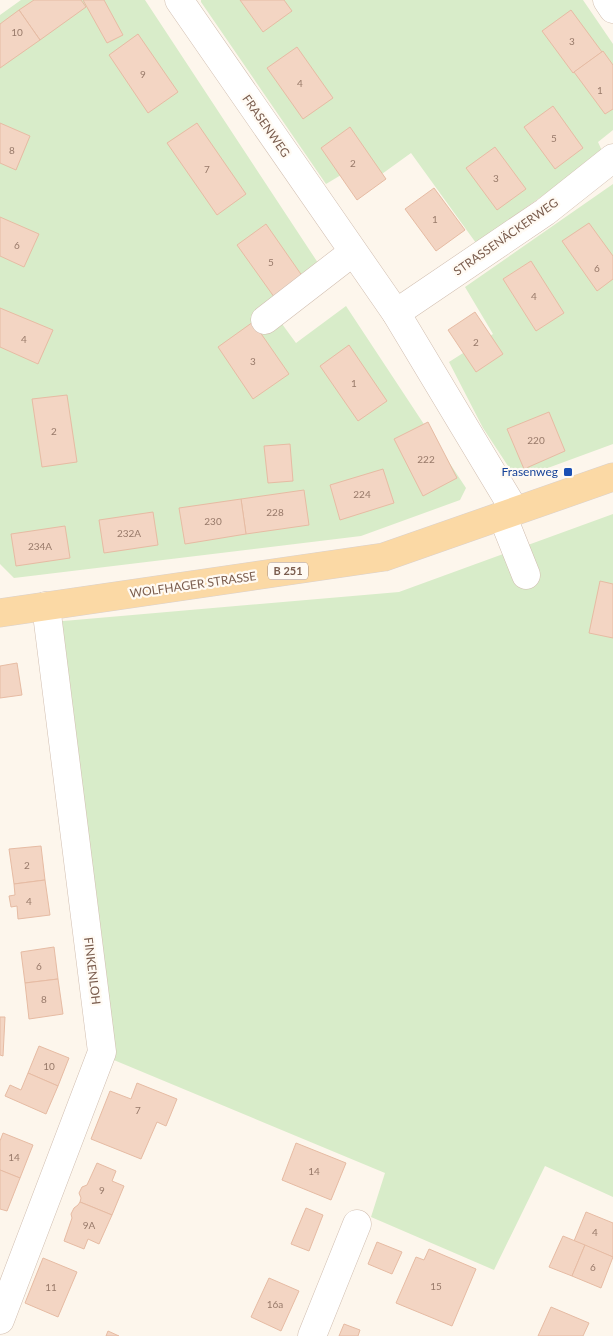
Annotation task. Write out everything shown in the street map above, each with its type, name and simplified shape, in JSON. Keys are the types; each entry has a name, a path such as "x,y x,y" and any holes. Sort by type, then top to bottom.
{"main road":[{"name":"WOLFHAGER STRASSE","path":"0,613 384,557 613,477"}],"street":[{"name":"FRASENWEG","path":"179,0 396,313 508,513 526,575"},
{"path":"607,0 613,9"},
{"name":"STRASSENÄCKERWEG","path":"396,313 545,212 613,158"},
{"path":"264,320 353,252"},
{"name":"FINKENLOH","path":"0,1320 102,1052 46,606"},
{"path":"312,1336 357,1224"}],"green space":[{"path":"21,0 145,0 322,269 274,313 296,343 346,306 466,488 460,500 361,536 14,578 0,564 0,15"},
{"path":"201,0 583,0 613,44 613,130 598,142 603,153 476,243 411,153 368,184 356,166 326,184"},
{"path":"613,184 613,444 526,476 512,472 483,428 449,362 493,334 465,287"},
{"path":"613,514 613,1197 545,1166 494,1270 371,1217 385,1173 109,1058 52,622 399,592"}],"building":[{"path":"34,0 81,0 86,7 40,40 19,10"},
{"path":"83,0 104,0 123,35 107,43"},
{"path":"240,0 284,0 292,11 263,32"},
{"path":"19,10 40,40 0,68 0,24"},
{"path":"571,10 602,52 573,73 542,31"},
{"path":"138,34 178,92 148,113 109,55"},
{"path":"297,47 333,98 303,119 267,68"},
{"path":"603,51 613,65 613,109 605,114 574,72"},
{"path":"553,106 583,148 555,169 524,127"},
{"path":"0,123 30,136 16,170 0,163"},
{"path":"197,123 246,194 217,215 167,143"},
{"path":"350,127 386,179 357,200 321,148"},
{"path":"495,147 526,189 497,210 466,168"},
{"path":"434,188 465,230 436,251 405,209"},
{"path":"0,217 39,234 24,267 0,256"},
{"path":"589,223 613,256 613,279 597,291 562,241"},
{"path":"266,224 305,280 277,301 237,245"},
{"path":"531,261 564,313 536,331 503,279"},
{"path":"0,308 53,330 38,364 0,347"},
{"path":"475,312 503,354 476,372 448,330"},
{"path":"253,322 289,374 253,399 218,347"},
{"path":"349,345 387,401 358,421 320,366"},
{"path":"67,395 77,462 42,467 32,399"},
{"path":"549,412 565,451 524,469 507,429"},
{"path":"428,422 457,478 423,496 394,439"},
{"path":"290,444 293,481 268,483 264,446"},
{"path":"383,469 394,503 340,520 330,485"},
{"path":"304,490 309,525 246,534 241,499"},
{"path":"241,499 246,534 185,544 179,508"},
{"path":"153,512 158,545 104,553 99,520"},
{"path":"65,526 70,558 16,566 11,534"},
{"path":"600,581 613,584 613,638 589,633"},
{"path":"17,663 22,695 0,698 0,666"},
{"path":"41,846 45,880 14,884 9,849"},
{"path":"45,880 50,915 18,919 17,906 11,907 9,896 15,895 14,884"},
{"path":"54,947 58,979 25,983 21,952"},
{"path":"58,979 63,1014 29,1019 25,983"},
{"path":"0,1017 5,1017 3,1056 0,1055"},
{"path":"39,1046 69,1058 58,1086 28,1073"},
{"path":"28,1073 58,1086 46,1114 5,1096 10,1085 21,1090"},
{"path":"137,1083 177,1099 166,1126 157,1122 141,1159 91,1139 110,1091 131,1099"},
{"path":"3,1133 33,1145 20,1178 0,1170 0,1141"},
{"path":"296,1143 346,1163 331,1200 282,1180"},
{"path":"97,1163 116,1171 112,1181 124,1186 112,1215 80,1202 79,1193 82,1187 87,1185"},
{"path":"0,1170 20,1178 7,1211 0,1209"},
{"path":"80,1202 112,1215 99,1244 88,1239 84,1249 64,1241 72,1218 71,1214"},
{"path":"306,1208 323,1215 309,1251 291,1244"},
{"path":"586,1212 613,1223 613,1257 574,1241"},
{"path":"563,1236 585,1245 572,1276 549,1267"},
{"path":"377,1242 402,1252 392,1274 368,1264"},
{"path":"585,1245 613,1257 601,1288 572,1276"},
{"path":"429,1249 476,1269 452,1326 396,1303 416,1257 424,1260"},
{"path":"43,1258 77,1272 58,1317 25,1303"},
{"path":"269,1278 299,1291 281,1331 251,1317"},
{"path":"551,1307 589,1323 583,1336 538,1336"},
{"path":"344,1324 360,1330 358,1336 339,1336"},
{"path":"108,1331 119,1336 106,1336"}],"place":[{"name":"Frasenweg","path":"568,472"}]}
